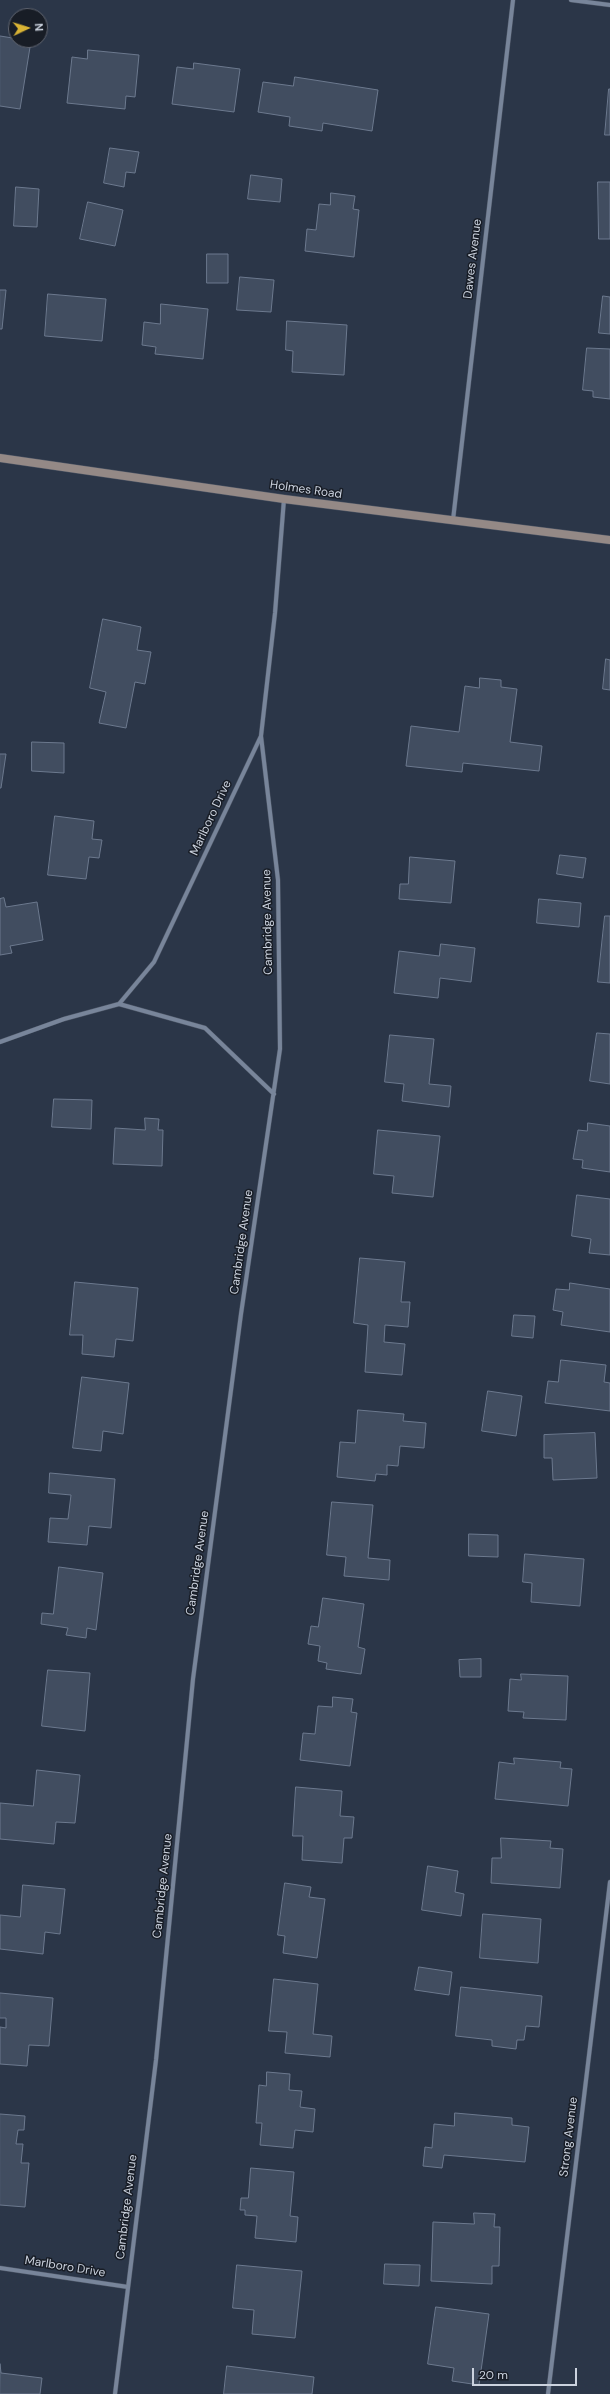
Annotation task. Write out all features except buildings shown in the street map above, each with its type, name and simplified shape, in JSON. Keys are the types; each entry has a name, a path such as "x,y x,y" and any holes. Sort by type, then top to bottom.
{"street":[{"name":"Dawes Avenue","path":"452,521 513,0"},
{"path":"571,0 610,5"},
{"name":"Holmes Road","path":"0,458 284,499 610,540"},
{"name":"Marlboro Drive","path":"119,1004 154,962 261,736 275,613 284,499"},
{"name":"Cambridge Avenue","path":"115,2394 156,2060 193,1679 241,1314 280,1049 278,880 261,736"},
{"path":"0,1042 64,1019 119,1004 205,1028 274,1094"},
{"name":"Strong Avenue","path":"548,2394 610,1882"},
{"name":"Marlboro Drive","path":"0,2268 128,2287"}]}
